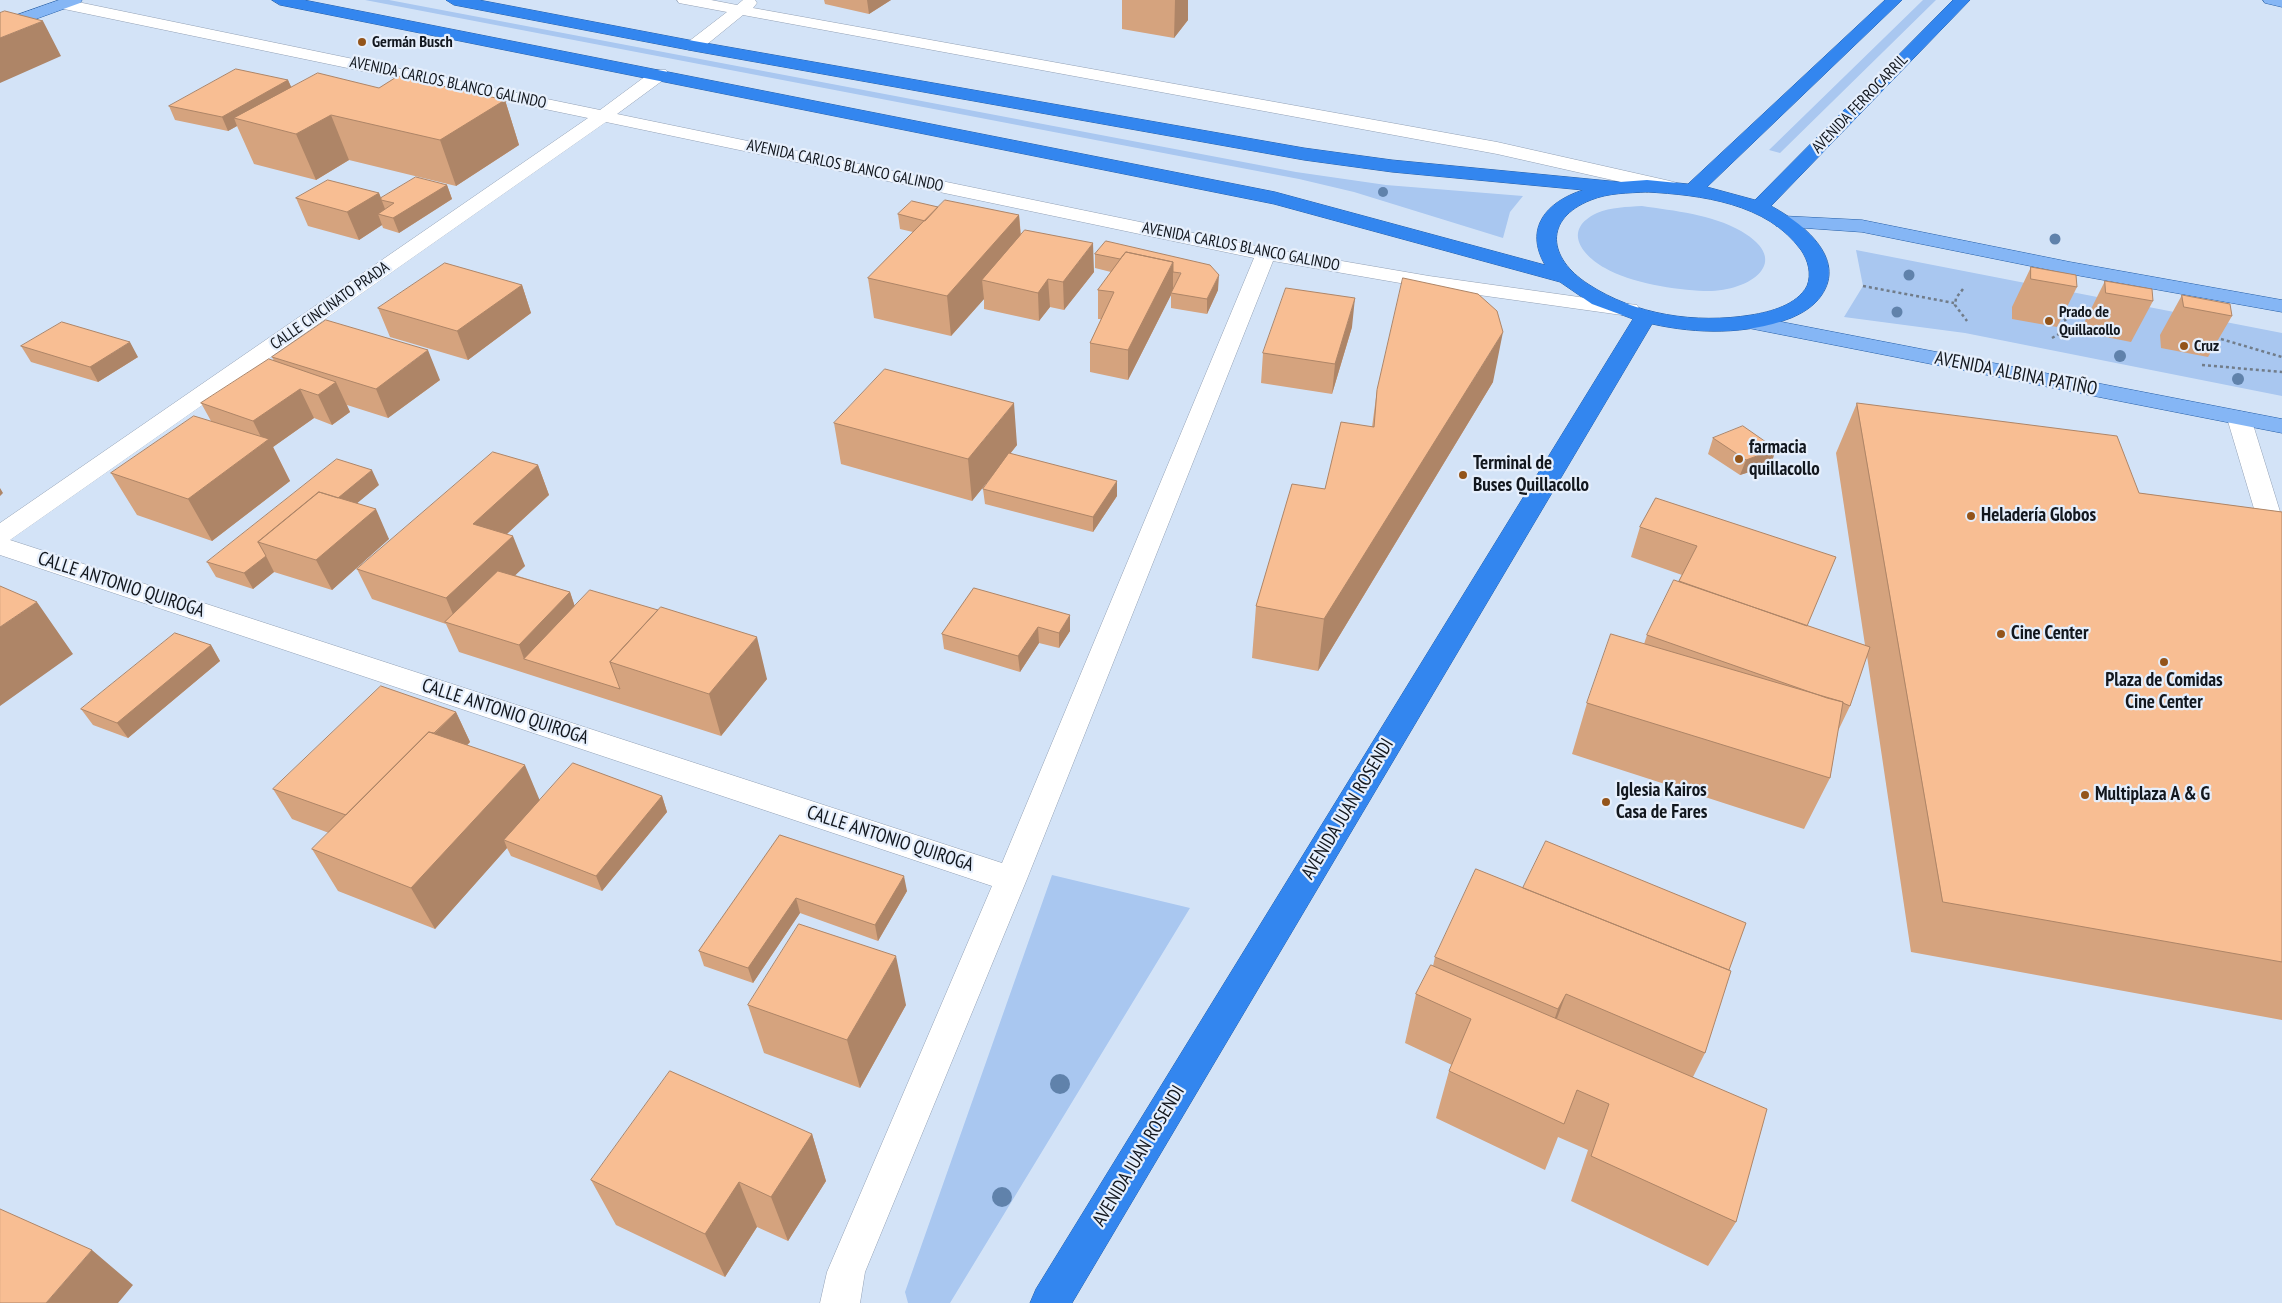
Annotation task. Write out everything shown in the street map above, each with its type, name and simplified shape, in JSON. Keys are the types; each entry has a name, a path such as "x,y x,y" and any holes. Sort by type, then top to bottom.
{"highway":[{"path":"280,0 660,74 1275,198 1373,223 1568,278"},
{"path":"454,0 694,46 1304,154 1392,166 1617,188 1670,187 1728,197 1758,208 1783,222 1810,247 1817,260 1820,273 1817,286 1808,298 1794,309 1774,317 1751,322 1704,325 1637,313 1595,297 1568,278 1549,257 1544,235 1546,226 1552,216 1571,201 1585,195 1617,188"},
{"path":"1693,190 1894,0"},
{"name":"AVENIDA FERROCARRIL","path":"1758,208 1962,0"},
{"name":"AVENIDA JUAN ROSENDI","path":"1050,1303 1637,313"}],"main road":[{"path":"2271,0 2282,2"},
{"path":"0,27 69,2"},
{"path":"0,10 27,17"},
{"path":"1783,222 1862,226 2070,268 2282,306"},
{"name":"AVENIDA ALBINA PATIÑO","path":"1751,322 2282,426"}],"street":[{"path":"685,0 746,5 1487,147 1670,187"},
{"name":"AVENIDA CARLOS BLANCO GALINDO","path":"69,2 603,116 1266,254 1429,282 1637,313"},
{"path":"694,46 746,5"},
{"name":"CALLE CINCINATO PRADA","path":"0,535 603,116 660,74"},
{"path":"840,1303 846,1272 1011,879 1266,254"},
{"path":"2239,418 2282,559"},
{"name":"CALLE ANTONIO QUIROGA","path":"0,546 1011,879"}],"path":[{"path":"1863,286 1954,303"},
{"path":"1968,322 1957,312 1954,303 1956,295 1969,287"},
{"path":"2054,338 2064,331 2066,322 2058,309"},
{"path":"2047,339 2064,339"},
{"path":"2201,365 2282,372"}],"shaded area":[{"path":"365,0 389,0 1296,172 1386,185 1523,196 1510,212 1503,238 1354,192 1299,179"},
{"path":"1923,0 1936,0 1780,153 1769,150"},
{"path":"1642,206 1693,214 1729,225 1757,243 1764,254 1765,265 1759,274 1735,287 1704,291 1640,282 1605,268 1588,256 1579,241 1578,234 1580,226 1587,219 1597,213 1608,210"},
{"name":"Prado de Quillacollo","path":"1856,250 2282,333 2282,396 1965,333 1844,317 1863,286"},
{"path":"1052,875 1190,908 950,1303 908,1303 905,1292"}],"building":[{"path":"5,11 43,21 0,38 0,13"},
{"path":"236,69 288,80 222,117 169,106"},
{"path":"318,73 379,88 398,76 505,100 440,140 331,115 296,134 234,118"},
{"path":"416,177 447,185 393,218 378,214 394,203 381,200 381,198"},
{"path":"328,180 379,193 347,212 296,198"},
{"path":"945,200 1019,215 947,296 868,278"},
{"path":"912,201 938,207 925,221 898,214"},
{"path":"1025,230 1093,243 1063,282 1048,279 1038,293 982,280"},
{"path":"1106,241 1210,265 1219,275 1207,299 1171,293 1181,273 1173,272 1173,262 1126,252 1120,259 1095,254"},
{"path":"1126,252 1173,262 1128,350 1090,343 1114,292 1098,290"},
{"path":"445,263 522,285 457,331 378,308"},
{"path":"2031,267 2076,275 2077,287 2031,279"},
{"path":"1403,278 1478,294 1497,311 1503,332 1324,619 1256,606 1292,484 1325,489 1341,422 1374,427 1377,390"},
{"path":"2105,281 2152,289 2153,301 2106,293"},
{"path":"1286,288 1355,298 1335,364 1263,353"},
{"path":"2182,295 2230,304 2232,316 2184,307"},
{"path":"326,320 428,350 376,389 272,357"},
{"path":"62,322 130,342 90,367 21,346"},
{"path":"269,359 336,382 318,395 300,389 253,421 201,403"},
{"path":"885,369 1014,403 968,459 834,423"},
{"name":"Multiplaza A & G","path":"1857,403 2117,436 2139,493 2282,512 2282,962 1943,902"},
{"path":"194,416 269,439 188,499 111,473"},
{"path":"1743,426 1776,449 1746,460 1713,438"},
{"path":"493,452 538,465 473,524 513,536 446,598 357,569"},
{"path":"1009,453 1117,481 1093,517 983,489"},
{"path":"337,459 372,470 338,498 319,492 258,542 266,556 244,573 207,562"},
{"path":"319,492 376,509 316,560 258,542"},
{"path":"1656,498 1836,557 1807,626 1679,581 1697,546 1640,527"},
{"path":"498,571 570,592 519,645 445,622"},
{"path":"1674,580 1870,647 1850,706 1647,635"},
{"path":"0,586 37,602 0,627"},
{"path":"974,588 1070,615 1059,633 1038,627 1018,656 942,634"},
{"path":"590,590 658,610 610,662 620,689 524,659"},
{"path":"661,607 757,637 709,694 610,662"},
{"path":"175,633 211,645 117,723 81,709"},
{"path":"1611,634 1843,702 1830,778 1587,703"},
{"path":"381,686 456,712 434,733 429,732 346,815 273,789"},
{"path":"429,732 525,765 411,888 312,849"},
{"path":"573,763 662,796 596,876 504,840"},
{"path":"780,835 904,876 875,925 796,898 748,968 699,951"},
{"path":"1546,841 1746,923 1729,970 1523,888"},
{"path":"1476,869 1731,971 1705,1053 1566,994 1558,1009 1435,957"},
{"path":"799,924 896,956 847,1040 748,1005"},
{"path":"1431,965 1767,1109 1736,1222 1591,1156 1609,1104 1577,1090 1564,1124 1449,1071 1471,1019 1416,994"},
{"path":"670,1071 812,1134 771,1197 739,1182 705,1234 591,1180"},
{"path":"0,1209 92,1250 46,1303 0,1303"}],"place":[{"name":"Germán Busch","path":"362,42"},
{"name":"Prado de Quillacollo","path":"2049,321"},
{"name":"Cruz","path":"2184,346"},
{"name":"farmacia quillacollo","path":"1739,459"},
{"name":"Terminal de Buses Quillacollo","path":"1463,475"},
{"name":"Heladería Globos","path":"1971,516"},
{"name":"Cine Center","path":"2001,634"},
{"name":"Plaza de Comidas Cine Center","path":"2164,662"},
{"name":"Multiplaza A & G","path":"2085,795"},
{"name":"Iglesia Kairos Casa de Fares","path":"1606,802"}]}
